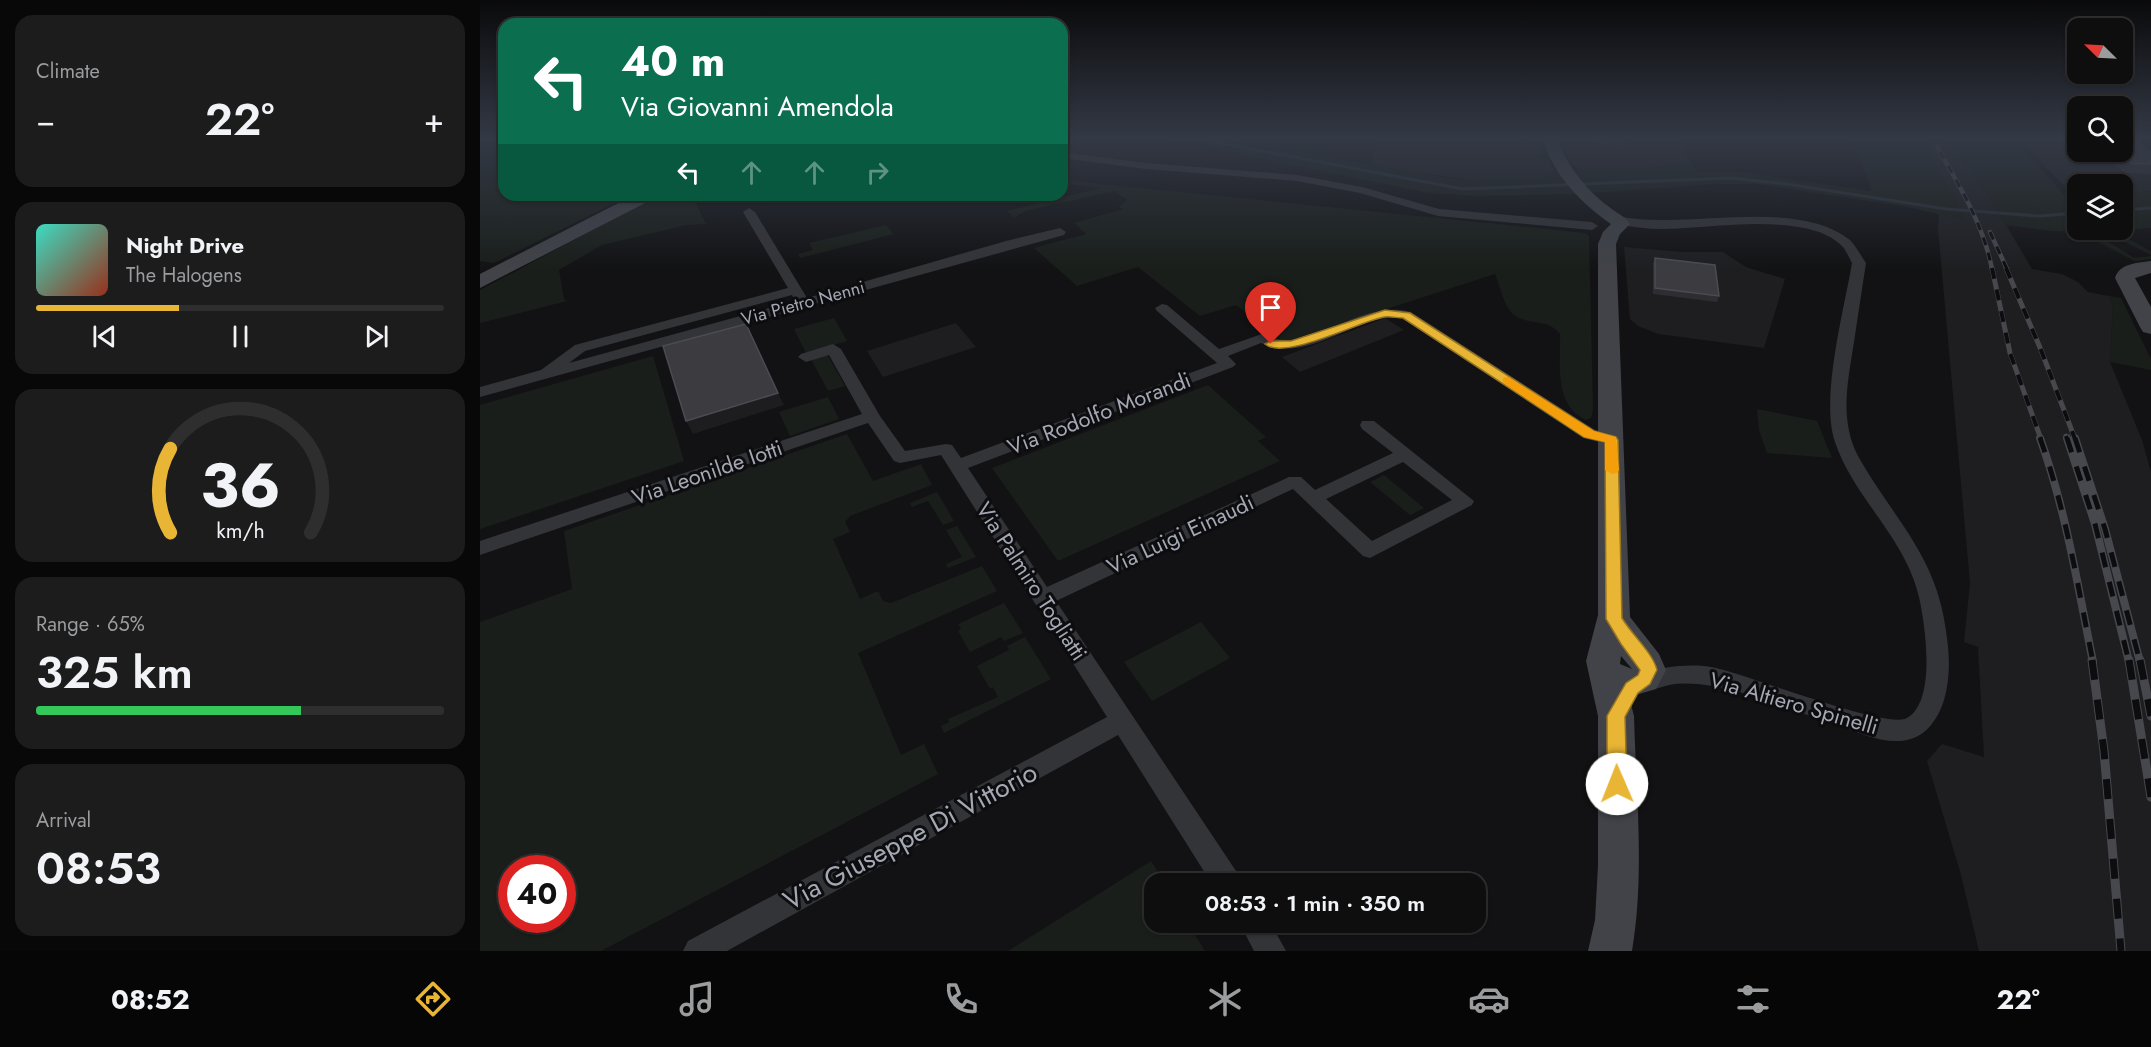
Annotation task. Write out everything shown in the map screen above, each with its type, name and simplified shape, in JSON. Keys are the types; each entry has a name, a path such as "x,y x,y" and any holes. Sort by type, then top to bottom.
{"street":[{"name":"Via Altiero Spinelli","path":"1321,182 1362,190 1438,212 1561,225 1600,220 1673,225 1760,219 1783,221 1825,232 1841,240 1854,252 1859,263 1836,406 1839,428 1854,465 1893,523 1923,576 1936,629 1938,668 1935,692 1927,717 1919,725 1906,730 1889,731 1743,684 1710,676 1625,669"},
{"path":"1575,182 1600,220 1611,440 1614,619 1625,669 1616,716 1618,865 1616,920 1610,951"},
{"path":"480,282 635,201"},
{"path":"749,212 800,297"},
{"name":"Via Pietro Nenni","path":"480,392 800,297 1060,232"},
{"path":"2151,267 2133,270 2126,274 2125,278 2151,327"},
{"name":"Via Rodolfo Morandi","path":"957,466 1228,364 1162,308"},
{"path":"1217,355 1262,338 1271,344 1292,344 1385,313 1406,315 1589,434 1611,440"},
{"name":"Via Palmiro Togliatti","path":"806,357 832,348 872,416 900,457 946,449 1221,873"},
{"name":"Via Leonilde Iotti","path":"480,548 872,416"},
{"name":"Via Luigi Einaudi","path":"1042,598 1294,481 1370,551 1465,501 1368,425"},
{"path":"1313,498 1405,454"},
{"name":"Via Giuseppe Di Vittorio","path":"698,951 1122,721"},
{"path":"1260,933 1271,951"}],"shaded area":[{"path":"480,182 498,182 498,201 619,201 494,263 480,261"},
{"path":"1068,182 1585,233 1589,236 1593,409 1591,418 1586,420 1575,413 1564,394 1560,370 1560,334 1550,326 1525,320 1513,314 1504,300 1495,274 1284,342 1236,305 1200,316 1138,267 1077,286 1034,248 1086,234 1074,223 1123,209 1119,207 1127,200 1114,191 1025,211 1014,218 1007,211 1047,201 1068,201 1068,196 1100,188"},
{"path":"1376,182 1813,182 1871,191 1868,182 1946,182 1966,221 1908,207 1757,184 1716,184 1577,194 1478,196 1428,193"},
{"path":"1931,182 1979,182 2032,269 2062,274 2078,282 2088,292 2109,296 2113,306 2110,362 2142,440 2151,472 2151,951 1979,951 1961,875 1927,761 1942,744 1984,757 1978,647 1964,642 1970,583 1938,229 1940,201"},
{"path":"1979,182 2053,182 2067,197 2067,231 2006,225"},
{"path":"2133,182 2151,182 2151,191 2133,192"},
{"path":"2151,191 2151,228 2133,229 2133,192"},
{"path":"648,201 695,201 706,224 687,225 602,245 559,270 564,299 567,301 480,323 480,290"},
{"path":"886,225 894,234 800,258 798,254 813,250 809,243"},
{"path":"2094,240 2131,240 2151,251 2151,255 2125,242 2109,242 2134,258 2151,256 2151,259 2135,261"},
{"path":"1624,247 1682,252 1723,252 1746,267 1785,279 1764,348 1658,334 1638,326 1630,319"},
{"path":"2109,296 2121,298 2151,359 2151,370 2110,362 2113,306"},
{"path":"834,318 847,341 806,353 794,329"},
{"path":"1385,318 1404,330 1300,372 1282,357"},
{"path":"956,323 976,347 883,377 867,351"},
{"path":"827,354 845,386 828,391 811,359"},
{"path":"653,356 684,461 480,529 480,405"},
{"path":"1208,385 1266,437 1258,441 1280,461 1058,561 992,468"},
{"path":"828,397 839,419 790,436 779,412"},
{"path":"1757,409 1817,421 1832,458 1767,453 1759,430"},
{"path":"847,434 873,481 921,464 932,485 850,516 845,522 850,532 833,539 860,599 878,591 883,601 891,603 982,566 997,591 858,653 901,755 924,744 938,774 601,951 480,951 480,622 572,589 564,531"},
{"path":"1384,475 1424,508 1410,515 1370,482"},
{"path":"937,492 954,521 943,525 928,501 912,507 910,503"},
{"path":"957,526 976,557 948,568 946,564 962,557 946,530"},
{"path":"1004,603 1023,633 1004,641 1001,637 970,652 958,631 961,629 958,624"},
{"path":"1201,622 1230,658 1152,701 1124,662"},
{"path":"1025,637 1051,679 944,733 941,726 949,722 948,719 998,697 993,687 990,689 977,666 1009,650 1007,646"},
{"path":"1151,861 1159,873 1144,873 1144,933 1194,933 1205,951 1008,951"}],"building":[{"path":"1655,258 1715,265 1719,296 1655,288"},
{"path":"746,324 778,393 686,421 663,346"}],"waterway":[{"path":"1428,182 1463,189 1624,182"},
{"path":"1772,182 1946,209 2039,216 2067,214"},
{"path":"2133,209 2151,208"}],"railway":[{"path":"1957,182 1982,235 1992,269"},
{"path":"1990,232 2007,269"},
{"path":"1992,268 2010,353 2041,439"},
{"path":"2006,268 2075,439"},
{"path":"2040,438 2064,521 2093,662"},
{"path":"2067,438 2095,524 2129,662"},
{"path":"2075,438 2105,529 2140,662"},
{"path":"2092,660 2104,751 2121,951"},
{"path":"2129,660 2151,797"},
{"path":"2140,660 2151,716"}],"slow traffic":[{"path":"1508,381 1589,434 1611,440 1612,470"}],"route":[{"path":"1271,344 1283,346 1292,344 1385,313 1406,315 1589,434 1611,440 1614,619 1627,640 1643,658 1649,670 1644,680 1632,688 1616,716 1617,784"}]}
